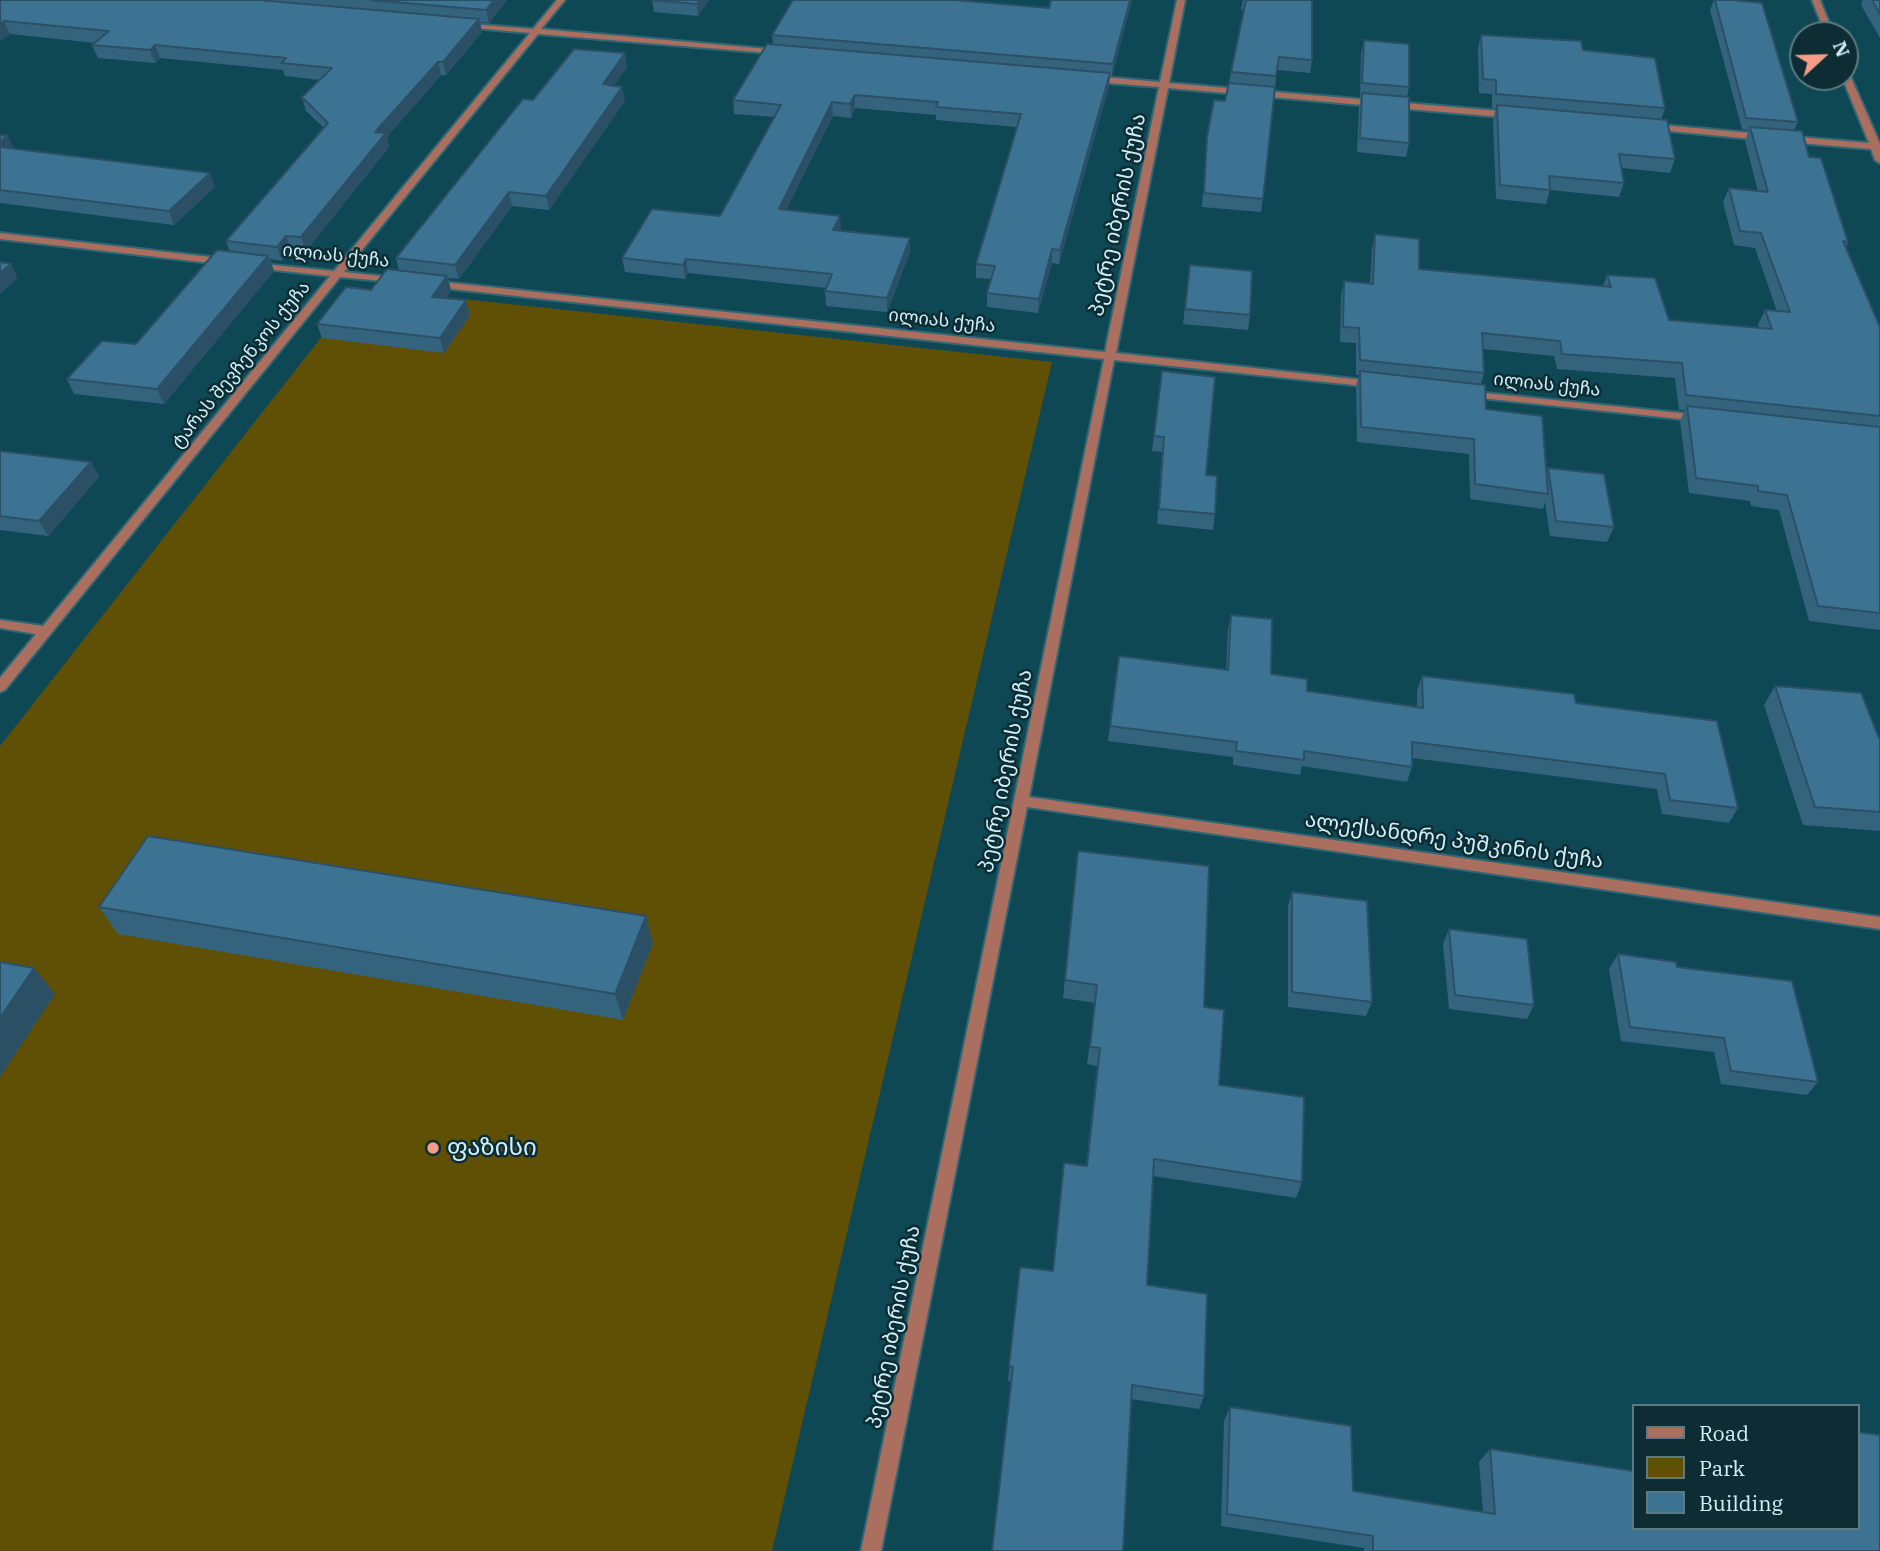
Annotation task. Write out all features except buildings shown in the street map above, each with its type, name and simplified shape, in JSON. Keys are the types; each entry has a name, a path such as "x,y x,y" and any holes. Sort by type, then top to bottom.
{"street":[{"name":"ტარას შევჩენკოს ქუჩა","path":"0,687 561,0"},
{"name":"პეტრე იბერის ქუჩა","path":"871,1551 1181,0"},
{"path":"1816,0 1824,21"},
{"path":"453,24 796,54"},
{"path":"1083,78 1527,117"},
{"path":"1853,91 1880,160"},
{"path":"1638,126 1877,147"},
{"name":"ილიას ქუჩა","path":"0,236 407,282"},
{"name":"ილიას ქუჩა","path":"420,283 1385,385"},
{"name":"ილიას ქუჩა","path":"1454,393 1715,420"},
{"path":"0,624 46,631"},
{"name":"ალექსანდრე პუშკინის ქუჩა","path":"1021,801 1880,923"}],"green space":[{"name":"ფაზისი","path":"360,288 1052,362 772,1551 0,1551 0,746"}],"place":[{"name":"ფაზისი","path":"433,1148"}]}
